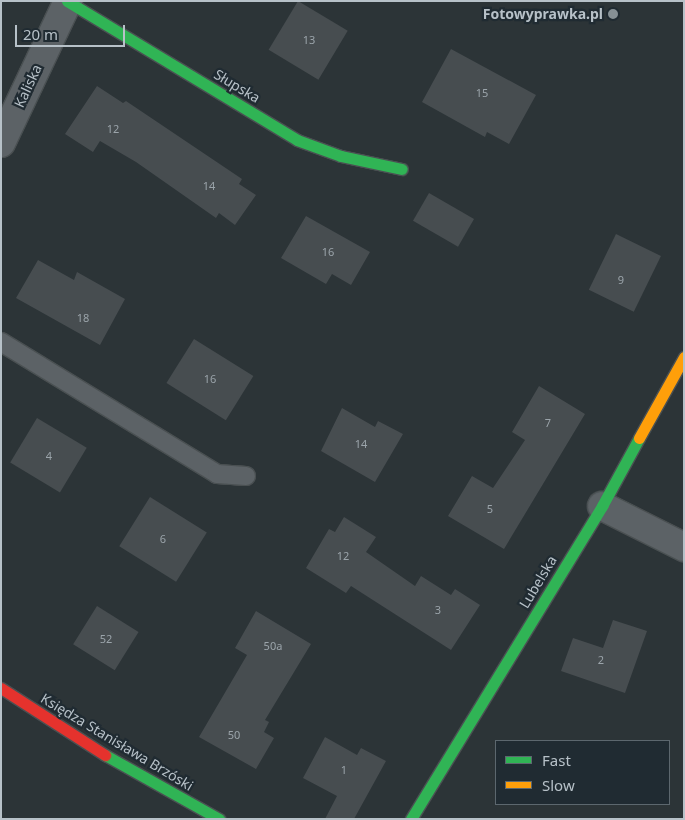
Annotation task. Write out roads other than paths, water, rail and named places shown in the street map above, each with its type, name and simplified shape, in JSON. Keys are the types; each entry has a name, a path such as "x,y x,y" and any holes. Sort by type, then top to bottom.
{"street":[{"name":"Kaliska","path":"1,144 68,1"},
{"name":"Słupska","path":"68,1 297,140 341,156 402,169"},
{"name":"Lubelska","path":"411,819 602,506 684,356"},
{"path":"602,506 684,547"},
{"name":"Księdza Stanisława Brzóski","path":"1,688 66,732 217,818"}],"lane":[{"path":"1,342 217,474 246,476"}],"place":[{"name":"Fotowyprawka.pl","path":"613,14"}]}
